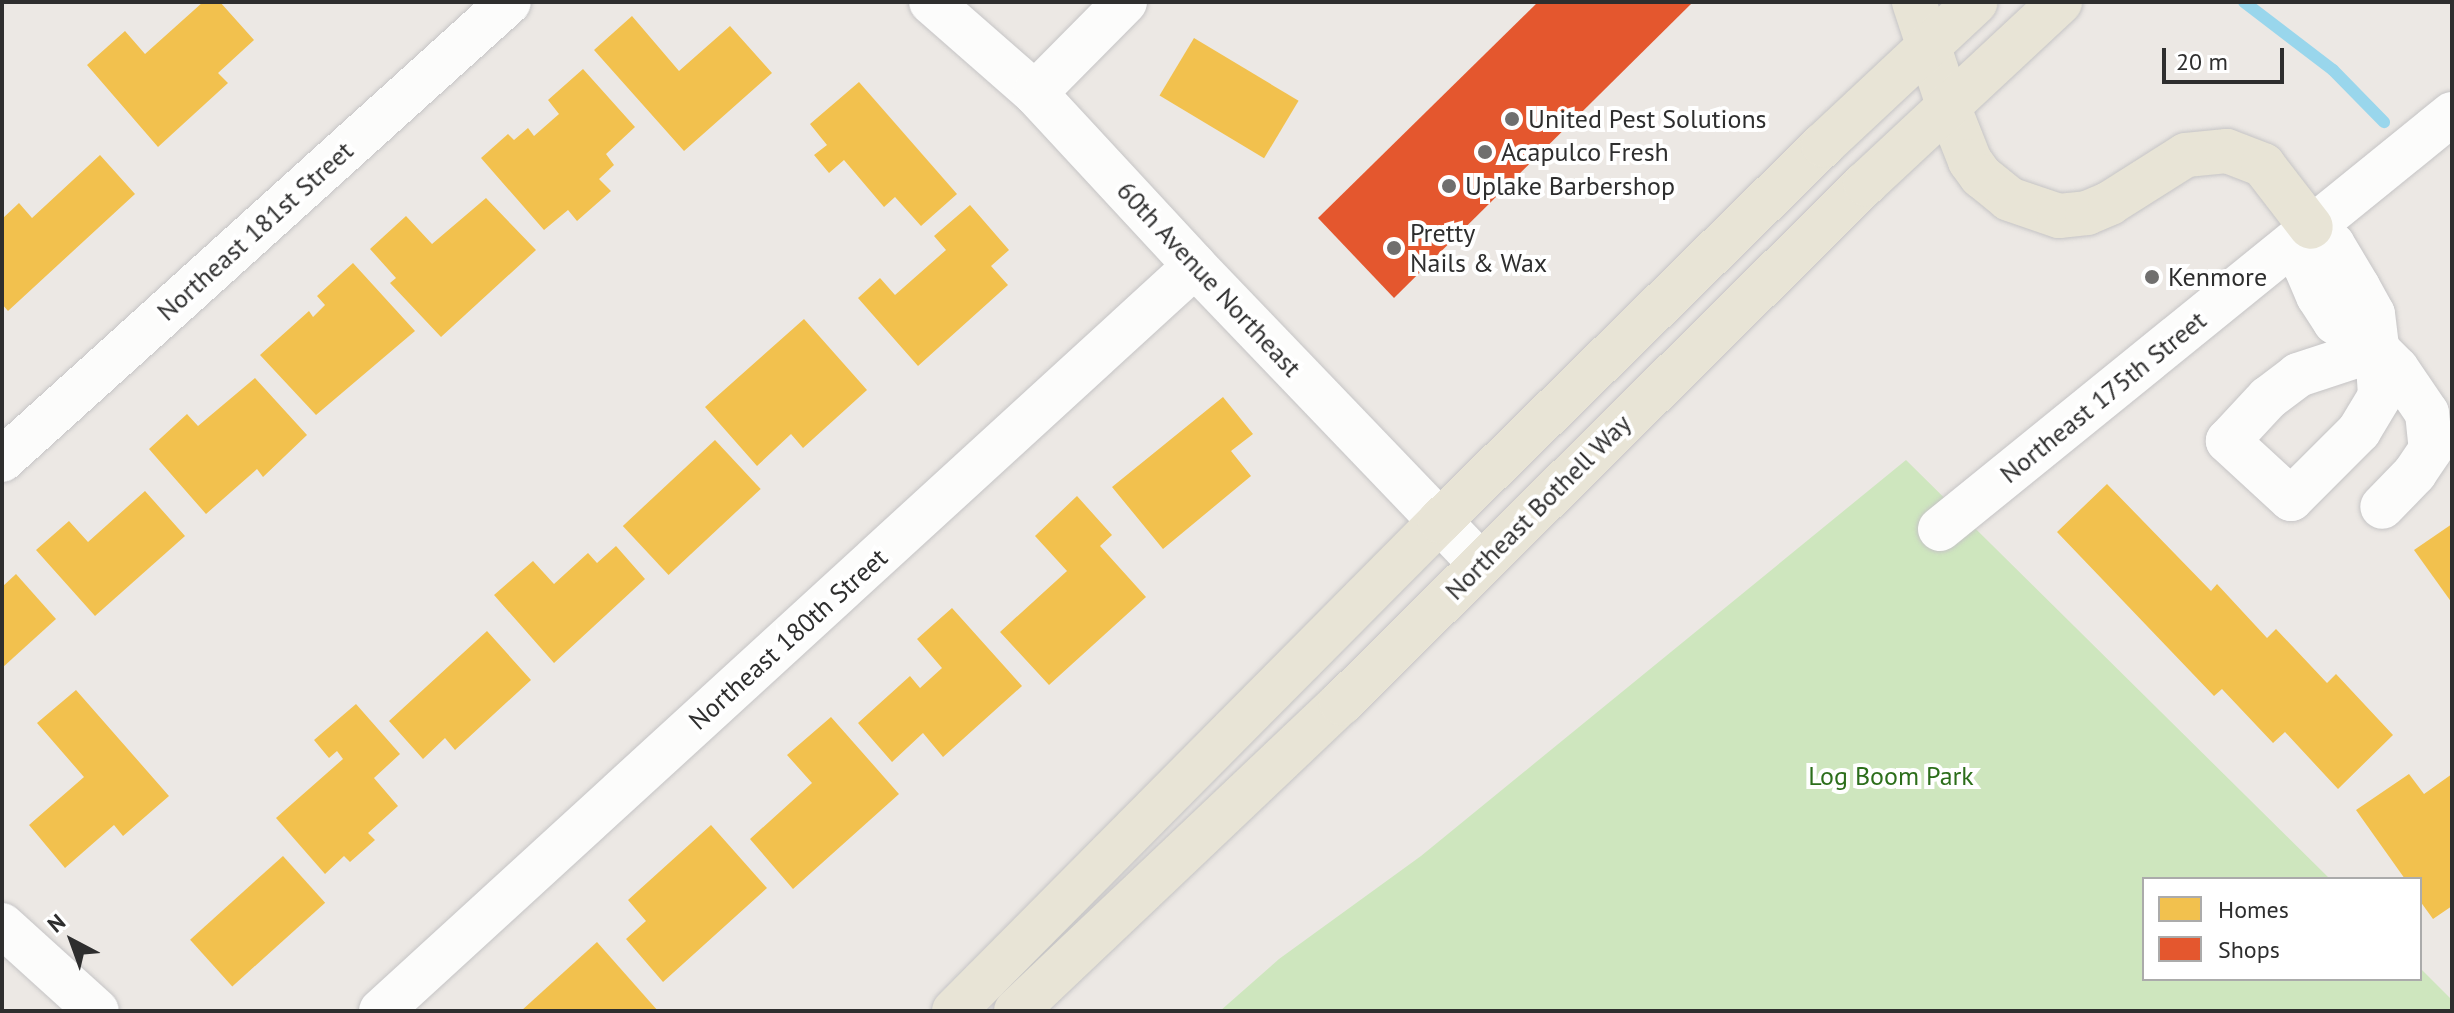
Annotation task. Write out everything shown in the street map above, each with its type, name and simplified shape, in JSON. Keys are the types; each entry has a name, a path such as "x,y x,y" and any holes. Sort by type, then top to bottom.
{"main road":[{"path":"1914,2 1928,48 1958,99 1985,180 2009,199 2034,210 2059,216 2073,215 2110,203 2186,155 2227,151 2263,165 2311,227"},
{"name":"Northeast Bothell Way","path":"1016,1011 1341,703 1844,205 2060,2"},
{"path":"954,1011 1440,521 1823,145 1928,48 1966,6"},
{"path":"1958,99 1966,6"}],"street":[{"name":"Northeast 181st Street","path":"2,460 509,2"},
{"name":"60th Avenue Northeast","path":"931,2 1035,93 1195,266 1480,563"},
{"path":"1035,93 1125,2"},
{"name":"Northeast 175th Street","path":"1940,529 2452,114"},
{"path":"2311,227 2305,266 2318,296 2335,322 2377,349 2397,369 2427,413 2431,449 2415,473 2382,507"},
{"name":"Northeast 180th Street","path":"381,1011 1195,266"},
{"path":"2,925 97,1011"}],"green space":[{"name":"Log Boom Park","path":"1906,460 2328,877 2142,877 2142,981 2422,981 2422,970 2452,1000 2452,1011 1220,1011 1279,959 1421,856"}],"building: Homes":[{"path":"203,2 220,2 254,40 218,73 228,83 158,147 87,65 125,31 145,54"},
{"path":"632,16 679,71 730,26 772,73 684,151 594,50"},
{"path":"1194,38 1299,101 1264,158 1159,95"},
{"path":"583,69 635,127 606,154 614,165 599,179 611,191 577,221 568,210 544,230 481,158 508,134 514,140 528,128 534,136 559,114 548,100"},
{"path":"859,82 957,194 921,226 895,197 884,207 844,160 829,173 814,155 827,145 810,124"},
{"path":"100,155 135,194 8,311 2,304 2,219 19,203 32,218"},
{"path":"486,198 536,250 441,337 390,283 396,278 370,249 406,216 432,244"},
{"path":"970,205 1009,250 991,266 1008,285 918,366 858,298 880,278 895,295 946,250 934,236"},
{"path":"353,263 415,331 316,415 260,355 309,311 313,317 325,305 317,296"},
{"path":"804,319 867,390 803,448 791,434 757,466 705,407"},
{"path":"255,378 307,435 263,477 257,469 206,514 149,449 187,414 198,426"},
{"path":"1223,397 1253,434 1231,451 1251,476 1163,549 1112,487"},
{"path":"715,440 761,489 669,575 623,526"},
{"path":"2107,484 2211,591 2217,584 2267,638 2276,629 2327,683 2336,674 2393,735 2338,789 2285,732 2273,743 2222,689 2214,696 2057,532"},
{"path":"145,491 185,536 95,616 36,550 69,521 88,542"},
{"path":"1077,496 1112,535 1100,546 1146,597 1049,685 1000,632 1067,571 1035,536"},
{"path":"2452,524 2452,603 2414,550"},
{"path":"616,546 645,579 554,663 494,595 533,561 554,584 588,553 597,563"},
{"path":"16,574 56,619 2,668 2,587"},
{"path":"952,608 1022,686 943,757 923,733 892,762 858,723 910,676 920,688 942,668 917,639"},
{"path":"487,631 531,680 455,750 445,738 423,759 389,721"},
{"path":"76,690 169,796 123,836 114,825 65,868 29,825 84,777 37,723"},
{"path":"356,704 400,754 374,778 398,806 368,833 375,840 350,862 344,856 325,874 276,818 343,759 337,751 329,758 314,740"},
{"path":"831,717 899,794 793,889 750,839 812,783 787,755"},
{"path":"2409,774 2424,794 2452,774 2452,906 2433,919 2422,904 2422,877 2404,877 2356,810"},
{"path":"711,825 767,888 663,982 626,939 646,921 628,900"},
{"path":"283,856 325,903 232,986 190,940"},
{"path":"597,942 658,1011 521,1011"}],"building: Shops":[{"path":"1538,2 1693,2 1394,298 1318,218"}],"waterway":[{"path":"2244,2 2333,70 2384,122"}],"place":[{"name":"United Pest Solutions","path":"1512,119"},
{"name":"Acapulco Fresh","path":"1485,152"},
{"name":"Uplake Barbershop","path":"1449,186"},
{"name":"Pretty Nails & Wax","path":"1394,248"},
{"name":"Kenmore","path":"2152,277"}]}
